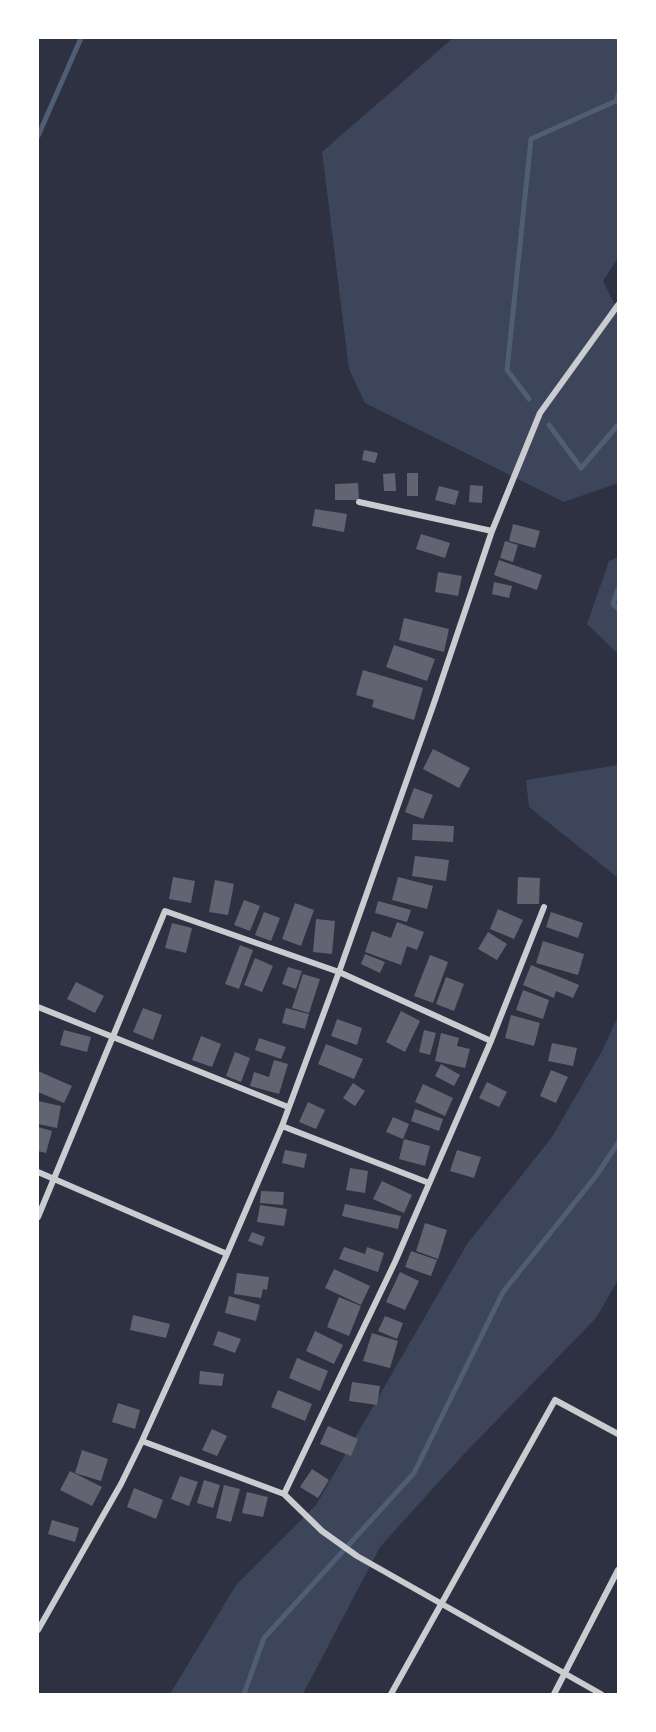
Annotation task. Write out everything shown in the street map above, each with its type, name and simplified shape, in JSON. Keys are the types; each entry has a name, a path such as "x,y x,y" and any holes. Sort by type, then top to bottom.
{"street":[{"path":"38,1630 121,1484 142,1441 282,1126 434,703 492,531 540,413 618,305"},
{"path":"359,502 492,531"},
{"path":"284,1494 395,1262 491,1041 544,907"},
{"path":"38,1217 165,911 339,972 491,1041"},
{"path":"38,1007 288,1107"},
{"path":"282,1126 429,1183"},
{"path":"38,1173 227,1254"},
{"path":"391,1695 555,1400 618,1434"},
{"path":"142,1441 284,1494 322,1532 357,1556 601,1695"},
{"path":"554,1695 618,1570"}],"shaded area":[{"path":"453,38 618,38 618,258 603,281 618,311 618,483 564,502 365,403 349,369 322,152"},
{"path":"618,557 618,654 587,624 609,561"},
{"path":"618,765 618,878 529,807 526,780"},
{"path":"618,1016 618,1280 596,1318 464,1454 380,1547 303,1694 170,1694 236,1585 316,1505 467,1244 552,1137 602,1051"}],"building":[{"path":"364,450 378,453 375,463 362,460"},
{"path":"395,473 396,491 384,491 383,474"},
{"path":"407,473 418,473 418,496 407,496"},
{"path":"358,483 359,500 335,500 335,484"},
{"path":"470,485 483,486 482,503 469,502"},
{"path":"439,486 459,491 455,505 435,500"},
{"path":"315,509 347,514 344,532 312,526"},
{"path":"513,524 540,531 535,548 509,541"},
{"path":"421,534 450,543 445,558 416,549"},
{"path":"505,541 518,545 513,562 500,558"},
{"path":"499,560 542,575 537,590 494,575"},
{"path":"438,572 462,576 458,596 435,592"},
{"path":"494,582 512,586 509,598 492,594"},
{"path":"404,618 449,629 444,652 399,640"},
{"path":"394,645 435,659 427,681 386,667"},
{"path":"363,670 423,688 414,720 372,707 374,700 356,695"},
{"path":"433,749 470,768 459,788 423,769"},
{"path":"414,788 433,795 423,819 405,812"},
{"path":"413,824 454,826 453,842 412,840"},
{"path":"415,856 449,860 446,881 412,876"},
{"path":"173,877 195,881 191,903 169,899"},
{"path":"398,877 433,886 427,909 392,900"},
{"path":"518,877 540,878 539,904 517,904"},
{"path":"215,880 234,884 228,915 209,912"},
{"path":"244,900 260,906 250,931 234,925"},
{"path":"378,901 411,910 407,922 375,913"},
{"path":"295,903 314,910 301,946 282,939"},
{"path":"498,909 523,920 514,939 490,929"},
{"path":"264,912 280,918 271,941 255,935"},
{"path":"551,912 583,923 578,938 546,927"},
{"path":"316,919 335,921 332,954 313,952"},
{"path":"397,922 424,932 417,950 407,946 401,965 365,952 372,931 391,938"},
{"path":"172,923 192,928 186,953 165,948"},
{"path":"488,932 507,944 497,960 478,949"},
{"path":"543,941 584,954 578,975 536,963"},
{"path":"240,945 253,950 239,989 225,984"},
{"path":"365,954 385,962 380,973 361,964"},
{"path":"430,955 448,962 433,1003 414,996"},
{"path":"255,958 273,966 262,992 244,985"},
{"path":"531,965 579,985 573,998 556,991 554,998 523,985"},
{"path":"288,967 302,971 296,989 282,984"},
{"path":"303,974 320,979 309,1013 292,1008"},
{"path":"446,977 464,984 454,1011 436,1004"},
{"path":"76,982 104,996 95,1013 67,999"},
{"path":"523,990 549,1000 543,1019 516,1010"},
{"path":"143,1008 162,1015 153,1040 133,1032"},
{"path":"286,1008 309,1014 305,1029 282,1023"},
{"path":"401,1011 420,1021 405,1052 386,1042"},
{"path":"511,1015 540,1023 534,1046 505,1038"},
{"path":"337,1019 362,1028 357,1045 331,1036"},
{"path":"64,1030 91,1037 87,1052 60,1045"},
{"path":"424,1030 436,1033 430,1055 419,1052"},
{"path":"441,1033 459,1038 457,1046 470,1049 465,1068 435,1061"},
{"path":"201,1036 221,1044 212,1067 192,1060"},
{"path":"259,1038 286,1047 281,1059 255,1050"},
{"path":"552,1043 577,1048 573,1066 548,1061"},
{"path":"326,1044 363,1059 354,1079 318,1064"},
{"path":"235,1052 250,1058 241,1082 226,1076"},
{"path":"274,1060 288,1064 279,1094 250,1086 254,1072 269,1077"},
{"path":"441,1064 460,1075 454,1086 435,1076"},
{"path":"551,1070 568,1077 556,1103 540,1096"},
{"path":"38,1071 72,1086 64,1103 38,1092"},
{"path":"487,1082 507,1092 499,1107 479,1098"},
{"path":"353,1083 365,1091 355,1106 343,1098"},
{"path":"423,1084 453,1098 445,1116 415,1102"},
{"path":"38,1101 61,1106 57,1128 38,1124"},
{"path":"308,1102 325,1110 316,1129 299,1122"},
{"path":"415,1109 443,1119 439,1131 411,1121"},
{"path":"393,1117 409,1124 403,1139 386,1132"},
{"path":"38,1127 52,1131 46,1153 38,1151"},
{"path":"404,1139 430,1146 425,1166 399,1159"},
{"path":"285,1150 307,1154 304,1168 282,1163"},
{"path":"457,1150 481,1157 474,1178 450,1171"},
{"path":"350,1168 368,1171 365,1193 346,1190"},
{"path":"382,1181 412,1195 404,1213 373,1199"},
{"path":"261,1191 284,1192 283,1205 260,1203"},
{"path":"345,1204 401,1216 398,1229 342,1216"},
{"path":"260,1205 287,1209 284,1226 257,1222"},
{"path":"425,1223 447,1230 438,1259 416,1251"},
{"path":"252,1232 265,1237 262,1246 248,1241"},
{"path":"344,1247 365,1254 367,1247 384,1253 378,1272 339,1259"},
{"path":"411,1251 437,1260 431,1276 405,1267"},
{"path":"334,1269 370,1286 361,1305 325,1288"},
{"path":"400,1272 419,1281 405,1310 386,1302"},
{"path":"237,1273 269,1277 267,1290 263,1289 261,1298 234,1294"},
{"path":"229,1296 260,1305 256,1321 225,1313"},
{"path":"339,1297 361,1306 349,1336 327,1327"},
{"path":"133,1315 170,1324 166,1338 130,1330"},
{"path":"385,1316 403,1323 397,1339 378,1331"},
{"path":"218,1331 241,1339 235,1353 213,1345"},
{"path":"315,1331 343,1345 334,1364 306,1351"},
{"path":"372,1333 398,1341 390,1368 363,1361"},
{"path":"297,1358 328,1371 320,1391 289,1378"},
{"path":"200,1371 224,1374 222,1386 199,1384"},
{"path":"352,1382 380,1386 377,1405 349,1401"},
{"path":"278,1390 312,1404 305,1421 271,1407"},
{"path":"118,1403 140,1410 135,1429 112,1422"},
{"path":"328,1426 358,1439 351,1456 320,1444"},
{"path":"212,1429 227,1436 217,1456 202,1450"},
{"path":"82,1450 108,1459 101,1481 75,1473"},
{"path":"312,1469 329,1480 318,1498 300,1487"},
{"path":"70,1471 102,1487 92,1506 60,1490"},
{"path":"180,1476 198,1482 189,1506 171,1499"},
{"path":"204,1480 220,1485 213,1508 197,1503"},
{"path":"224,1485 240,1489 231,1522 216,1518"},
{"path":"134,1488 163,1500 156,1519 127,1507"},
{"path":"247,1492 268,1497 263,1517 242,1513"},
{"path":"52,1520 79,1528 75,1542 48,1534"}],"waterway":[{"path":"38,136 81,38"},
{"path":"529,399 507,370 531,139 616,101 618,95"},
{"path":"549,425 581,468 618,425"},
{"path":"618,589 613,604 618,609"},
{"path":"244,1694 264,1638 414,1473 503,1292 596,1176 618,1143"}]}
